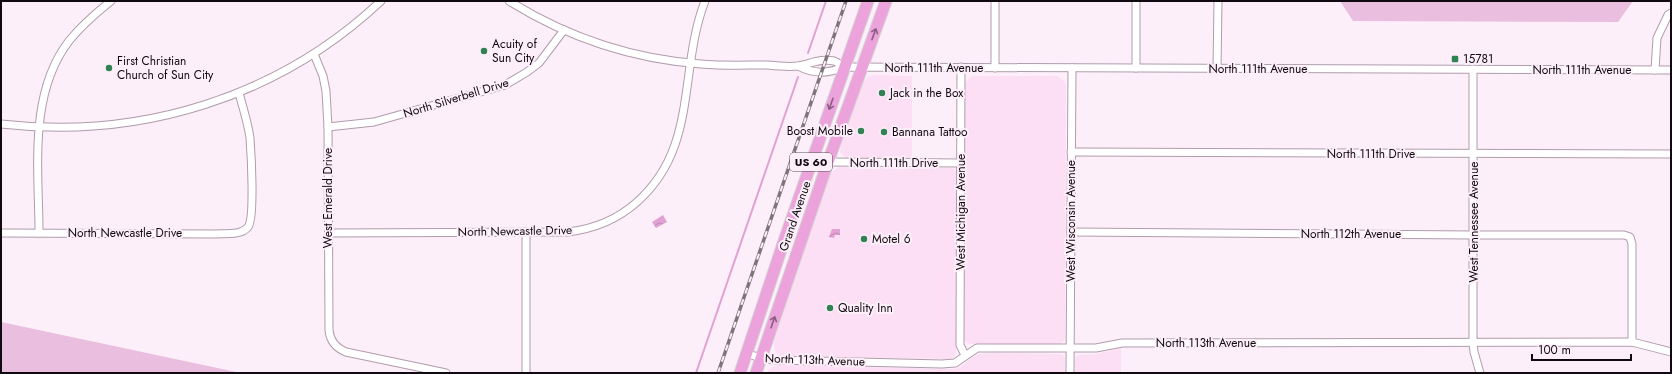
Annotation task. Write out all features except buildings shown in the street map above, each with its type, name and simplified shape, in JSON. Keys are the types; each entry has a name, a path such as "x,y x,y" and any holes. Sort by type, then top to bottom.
{"highway":[{"name":"Grand Avenue","path":"740,373 844,67 868,1"},
{"name":"Grand Avenue","path":"756,373 828,162 886,1"}],"street":[{"path":"40,233 39,127 45,89 53,68 70,39 111,1"},
{"path":"1,124 39,127 87,127 139,122 177,113 239,93 279,74 314,54 349,30 381,1"},
{"name":"North 111th Avenue","path":"509,1 564,30 618,49 653,58 689,63 798,66 813,60 834,61 844,67"},
{"name":"North Newcastle Drive","path":"329,233 568,232 597,225 618,216 629,209 646,194 662,175 670,160 677,142 686,101 689,63 705,1"},
{"path":"995,1 995,68"},
{"path":"1136,1 1136,68"},
{"path":"1217,69 1218,1"},
{"path":"1656,70 1657,38 1668,15 1671,13"},
{"name":"North Silverbell Drive","path":"328,127 374,122 505,85 539,63 564,30"},
{"name":"West Emerald Drive","path":"314,54 323,76 326,91 328,127 329,330 334,344 339,349 346,352 446,373"},
{"name":"North 111th Avenue","path":"798,66 810,72 833,72 844,67 1671,70"},
{"name":"West Michigan Avenue","path":"961,67 960,345 965,355"},
{"name":"West Wisconsin Avenue","path":"1070,373 1072,68"},
{"name":"West Tennessee Avenue","path":"1473,69 1473,343 1480,373"},
{"name":"North Newcastle Drive","path":"1,233 236,233 248,227 252,215 250,144 248,128 239,93"},
{"name":"North 111th Drive","path":"1071,152 1671,154"},
{"name":"North 111th Drive","path":"828,162 961,163"},
{"path":"526,232 526,373"},
{"name":"North 112th Avenue","path":"1071,232 1624,235 1630,237 1632,244 1632,342"},
{"name":"North 113th Avenue","path":"746,353 760,358 951,364 977,348 1096,348 1122,343 1632,342 1671,352"}],"shaded area":[{"path":"1340,1 1633,1 1618,22 1353,21"},
{"path":"874,75 912,76 912,158 846,158 840,152 841,144 863,83 868,77"},
{"path":"972,76 1057,76 1063,80 1066,85 1065,340 1060,344 969,344 964,339 965,83"},
{"path":"839,167 951,168 956,172 956,353 954,357 950,359 783,356 776,353 773,344 830,173"},
{"path":"1,322 241,373 1,373"},
{"path":"1121,348 1121,373 1075,373 1075,359 1078,355 1096,354"},
{"path":"979,354 1060,354 1065,358 1065,373 766,373 772,367 778,365 954,369 962,366 971,358"}],"water":[{"path":"663,215 667,222 656,228 652,222"},
{"path":"832,229 840,229 840,235 835,235 834,238 829,237"}],"waterway":[{"path":"808,53 826,1"},
{"path":"696,373 798,77"}],"railway":[{"path":"718,373 846,1"}],"place":[{"name":"Acuity of Sun City","path":"484,51"},
{"name":"15781","path":"1455,59"},
{"name":"First Christian Church of Sun City","path":"109,68"},
{"name":"Jack in the Box","path":"882,93"},
{"name":"Boost Mobile","path":"861,131"},
{"name":"Bannana Tattoo","path":"884,132"},
{"name":"Motel 6","path":"864,239"},
{"name":"Quality Inn","path":"830,308"}]}
